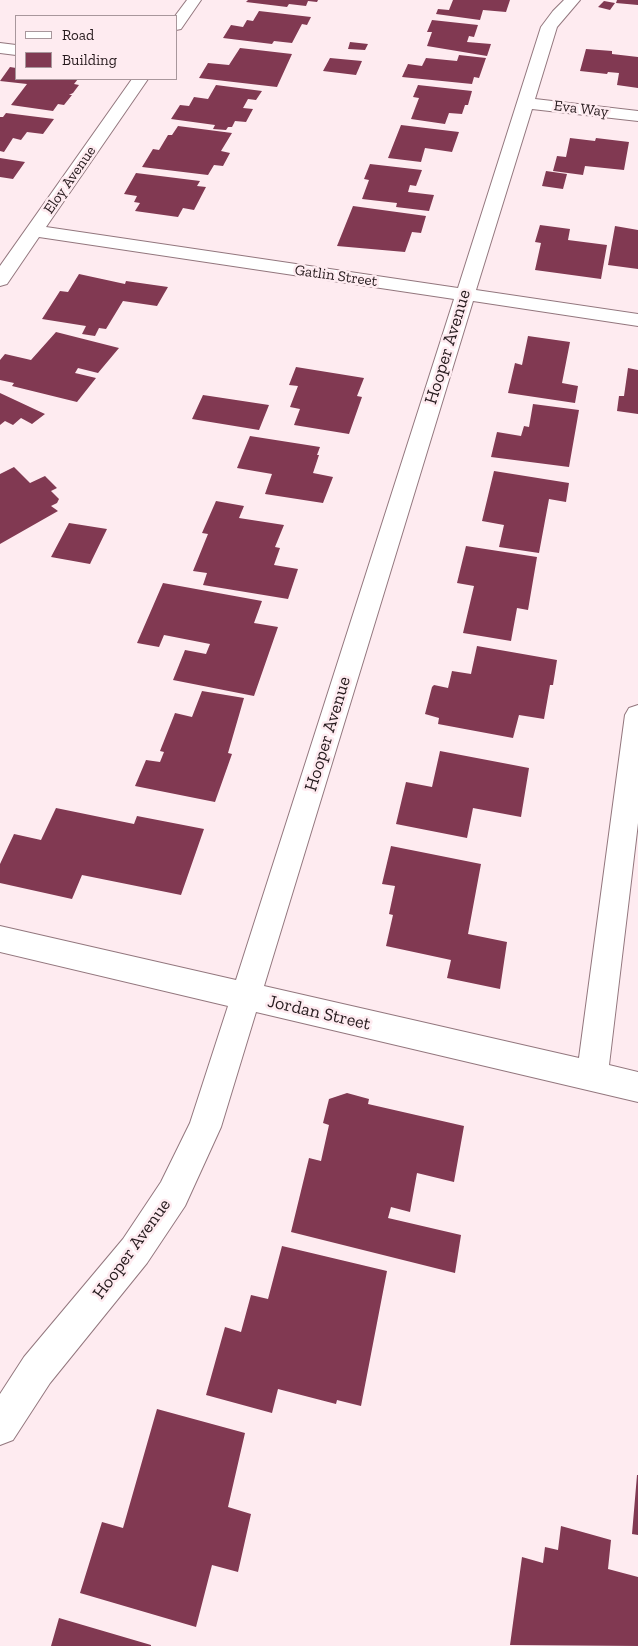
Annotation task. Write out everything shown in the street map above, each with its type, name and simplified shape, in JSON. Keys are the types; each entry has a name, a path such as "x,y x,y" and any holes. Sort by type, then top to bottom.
{"street":[{"path":"178,23 194,0"},
{"name":"Hooper Avenue","path":"0,1427 37,1370 135,1251 173,1194 205,1127 549,27 558,14 573,0"},
{"path":"0,48 15,50"},
{"name":"Eloy Avenue","path":"0,280 139,80"},
{"name":"Eva Way","path":"525,103 638,116"},
{"name":"Gatlin Street","path":"35,231 638,320"},
{"path":"592,1076 638,715"},
{"name":"Jordan Street","path":"0,939 638,1087"}],"building":[{"path":"248,0 318,0 317,2 308,1 306,6 289,4 287,7 246,2"},
{"path":"453,0 510,0 506,12 483,10 480,20 436,14 438,9 449,10"},
{"path":"617,0 638,0 638,5 616,3"},
{"path":"604,1 615,3 610,10 598,7"},
{"path":"259,11 311,17 307,25 302,24 292,43 274,41 272,44 223,38 231,25 243,27 247,20 253,21"},
{"path":"432,20 478,25 474,37 469,36 467,42 491,44 487,56 427,46 432,32 427,32"},
{"path":"350,42 368,44 365,50 348,49"},
{"path":"240,48 292,54 277,87 199,78 208,63 229,65"},
{"path":"586,49 612,51 612,54 638,57 638,88 617,85 619,73 608,72 607,74 580,71"},
{"path":"459,55 486,58 479,78 474,77 472,84 402,77 408,64 422,66 426,58 457,61"},
{"path":"330,58 362,61 356,75 323,71"},
{"path":"10,67 15,68 15,80 77,80 74,84 79,85 69,95 72,95 64,105 58,104 53,111 11,105 27,84 0,81"},
{"path":"216,85 262,91 256,100 248,99 243,108 253,109 246,122 235,121 232,127 228,127 226,130 213,129 215,125 171,119 180,105 189,106 194,97 208,99"},
{"path":"418,85 472,91 468,105 465,105 462,114 449,113 445,124 411,119 419,98 413,97"},
{"path":"6,113 54,119 43,134 27,132 21,140 13,138 4,152 0,151 0,117 3,117"},
{"path":"401,125 459,132 452,152 425,148 421,162 388,158"},
{"path":"178,126 232,133 221,151 230,153 223,166 214,165 208,175 142,167 153,149 159,150 168,135 172,135"},
{"path":"570,138 595,141 596,138 629,142 624,170 585,166 583,175 553,171 557,156 566,157"},
{"path":"0,158 25,162 13,179 0,177"},
{"path":"370,164 422,170 416,186 410,185 408,192 434,195 429,211 396,207 397,203 362,199 369,180 364,179"},
{"path":"546,171 567,174 563,189 542,186"},
{"path":"136,173 200,181 197,186 206,187 194,210 183,208 178,217 135,211 140,203 134,202 137,196 124,194"},
{"path":"353,206 426,216 421,233 412,232 405,252 337,246"},
{"path":"540,225 570,229 568,240 607,245 601,279 535,270 541,243 535,242"},
{"path":"615,226 638,230 638,269 608,265"},
{"path":"79,274 125,284 126,281 168,287 157,306 123,301 106,329 99,328 95,336 82,334 86,326 42,319 60,291 68,292"},
{"path":"56,332 119,348 98,373 78,368 75,373 96,378 77,402 12,386 14,383 0,380 0,360 5,354 31,360"},
{"path":"528,336 570,342 562,383 578,386 575,403 508,393 515,363 522,365"},
{"path":"296,367 364,378 357,396 362,397 349,434 294,425 300,409 290,407 298,386 289,385"},
{"path":"628,368 638,370 638,414 617,411 619,396 624,396"},
{"path":"0,393 45,414 32,424 21,418 13,425 5,421 0,425"},
{"path":"203,395 269,405 259,430 192,419"},
{"path":"533,404 579,410 569,467 491,457 497,432 521,436 524,426 529,427"},
{"path":"250,436 320,447 313,473 333,477 323,503 265,494 272,474 237,468"},
{"path":"14,467 30,483 45,476 57,488 51,491 59,499 57,503 51,506 58,511 0,544 0,474"},
{"path":"494,471 569,483 566,502 549,499 539,553 499,547 504,525 482,521"},
{"path":"216,501 244,506 239,518 284,525 275,547 280,548 274,565 298,569 288,599 203,585 207,573 193,571 208,534 202,533"},
{"path":"69,523 107,529 90,564 51,557"},
{"path":"466,546 537,557 528,610 517,608 511,641 463,633 474,586 457,583"},
{"path":"163,583 262,601 254,623 278,627 254,696 173,680 185,650 206,654 210,644 164,635 159,647 137,643"},
{"path":"477,646 557,660 544,719 519,715 513,738 438,724 439,718 425,714 434,685 448,688 452,671 471,674"},
{"path":"202,691 244,698 228,753 232,754 215,802 135,786 146,760 160,762 164,752 160,751 175,713 192,717"},
{"path":"440,751 529,768 521,817 473,808 467,838 396,824 406,782 432,787"},
{"path":"56,808 134,824 137,816 204,829 181,895 82,875 72,899 0,883 0,864 14,834 41,840"},
{"path":"391,846 481,864 468,934 507,942 500,989 447,978 451,960 386,946 393,915 389,914 395,886 382,884"},
{"path":"347,1093 369,1099 368,1104 464,1126 454,1182 417,1173 410,1212 391,1207 388,1218 461,1235 455,1273 291,1232 309,1158 321,1161 329,1125 323,1123 329,1099"},
{"path":"282,1246 387,1271 361,1406 337,1400 336,1404 278,1389 272,1413 206,1395 225,1327 241,1332 251,1295 268,1299"},
{"path":"157,1409 245,1433 228,1507 251,1514 238,1572 212,1565 196,1627 80,1593 102,1522 123,1528"},
{"path":"638,1475 638,1535 632,1534"},
{"path":"561,1526 611,1540 608,1569 638,1577 638,1646 510,1645 522,1557 543,1563 545,1547 558,1550"},
{"path":"59,1618 151,1645 151,1646 51,1646"}]}
